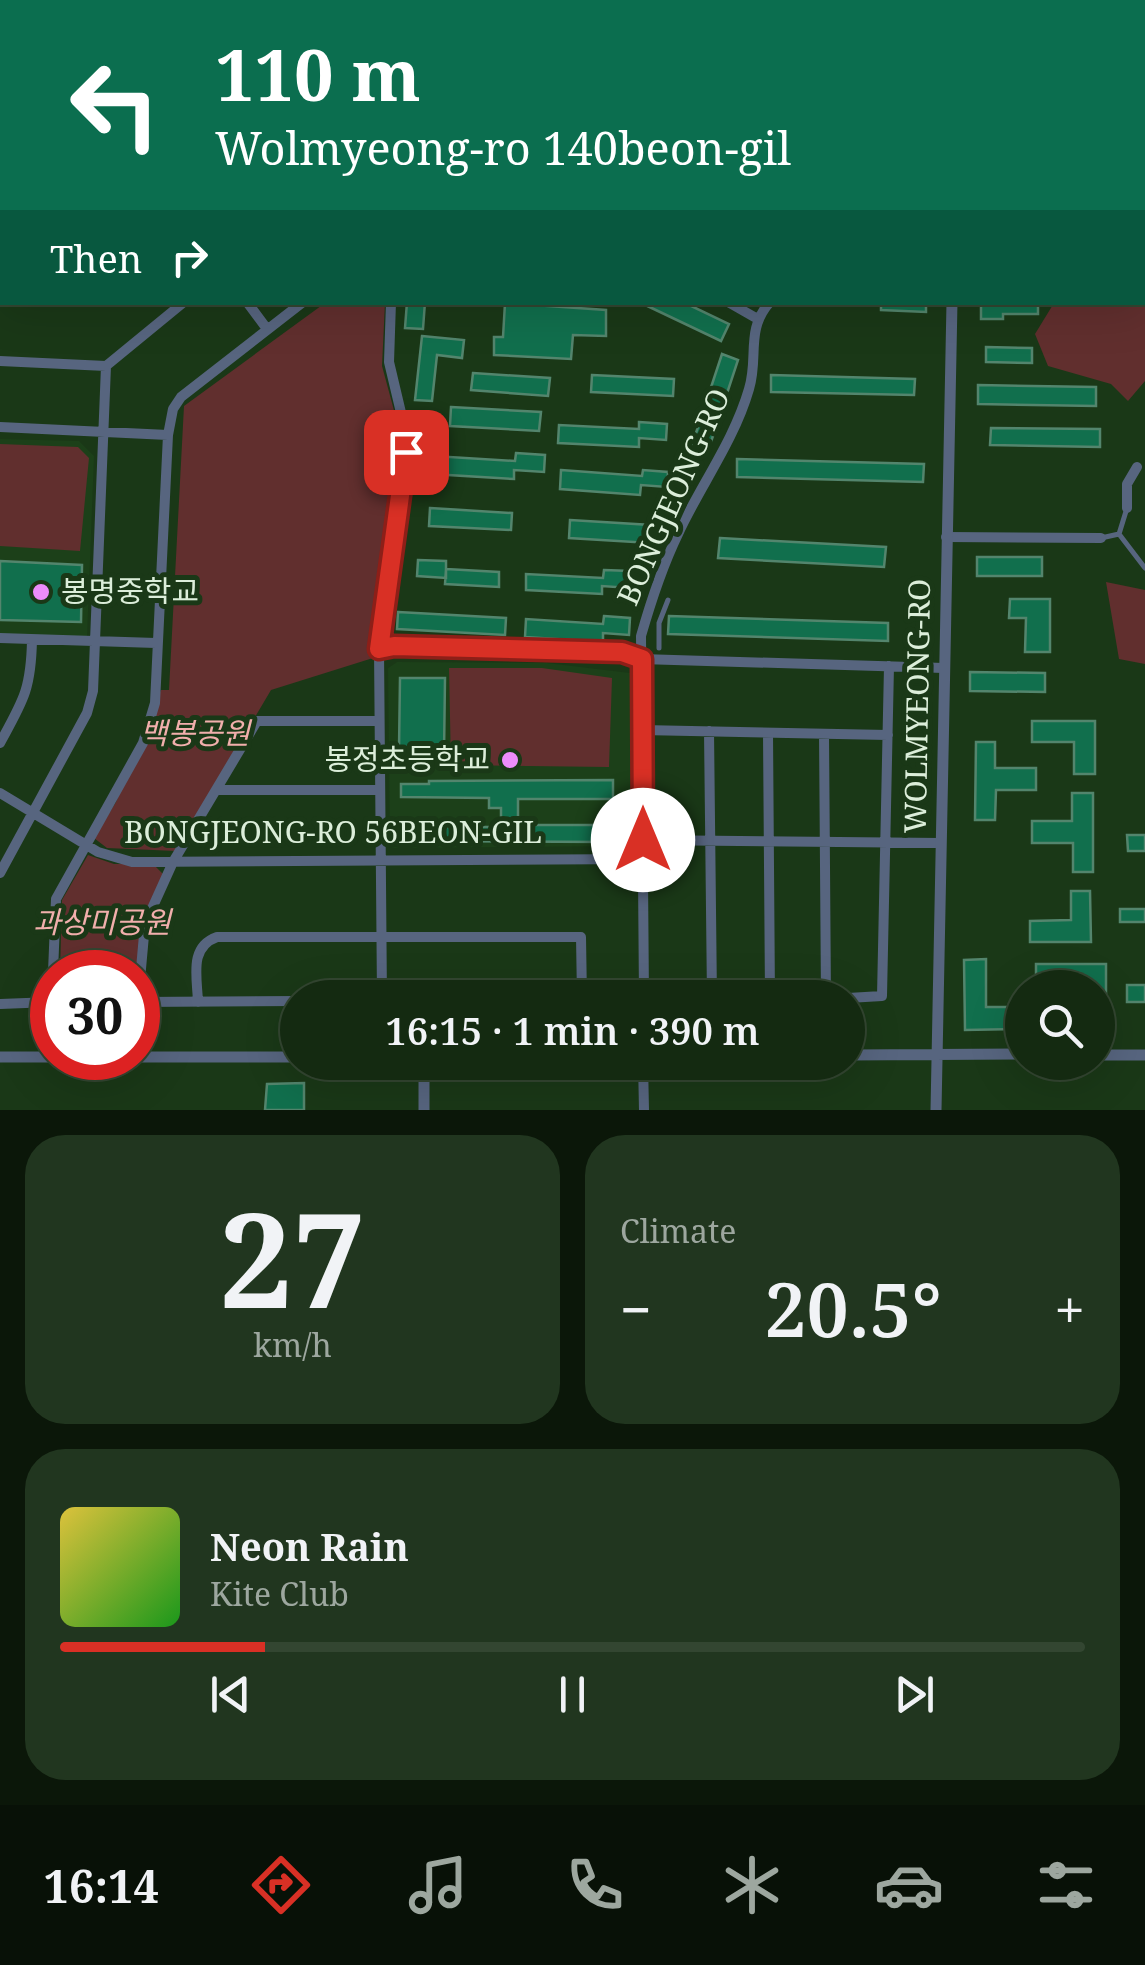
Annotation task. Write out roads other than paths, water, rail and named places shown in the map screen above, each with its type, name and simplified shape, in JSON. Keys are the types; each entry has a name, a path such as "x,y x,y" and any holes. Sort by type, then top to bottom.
{"street":[{"path":"0,361 106,366 180,305"},
{"path":"249,305 267,329"},
{"path":"54,950 56,899 150,726 156,693 168,435 174,409 180,397 299,305"},
{"path":"382,980 379,649 407,438 389,362 391,305"},
{"path":"733,305 756,318 767,305"},
{"name":"WOLMYEONG-RO","path":"936,1110 952,305"},
{"name":"BONGJEONG-RO","path":"644,980 641,636 678,534 750,386 756,318"},
{"path":"0,873 87,713 93,691 106,366"},
{"path":"0,427 168,435"},
{"path":"1127,508 1127,484 1137,467"},
{"path":"946,537 1101,538"},
{"path":"0,638 156,642"},
{"path":"0,744 4,727 27,695 32,675 32,640"},
{"path":"379,649 394,646 622,652 642,659 944,668"},
{"path":"865,997 882,996 890,666"},
{"path":"280,1001 138,1002 145,924 174,862 257,721 379,721"},
{"path":"642,730 888,736"},
{"path":"709,731 712,980"},
{"path":"768,733 770,980"},
{"path":"824,734 826,980"},
{"path":"217,790 379,790"},
{"name":"BONGJEONG-RO 56BEON-GIL","path":"0,793 85,846 112,858 174,862 643,860"},
{"path":"643,840 941,843"},
{"path":"198,1002 197,953 204,942 217,937 581,937 582,980"},
{"path":"0,1004 30,1003"},
{"path":"865,1054 1005,1054"},
{"path":"1115,1054 1145,1055"},
{"path":"0,1057 30,1057"},
{"path":"160,1057 280,1057"},
{"path":"424,1080 424,1110"},
{"path":"644,1080 644,1110"}],"lane":[{"path":"1118,534 1127,508"},
{"path":"1101,538 1118,534"},
{"path":"1118,534 1145,568"},
{"path":"659,648 659,623 668,600"}],"place":[{"name":"봉명중학교","path":"41,592"},
{"name":"봉정초등학교","path":"510,760"}],"park label":[{"name":"백봉공원","path":"195,734"},
{"name":"과상미공원","path":"102,923"}]}
